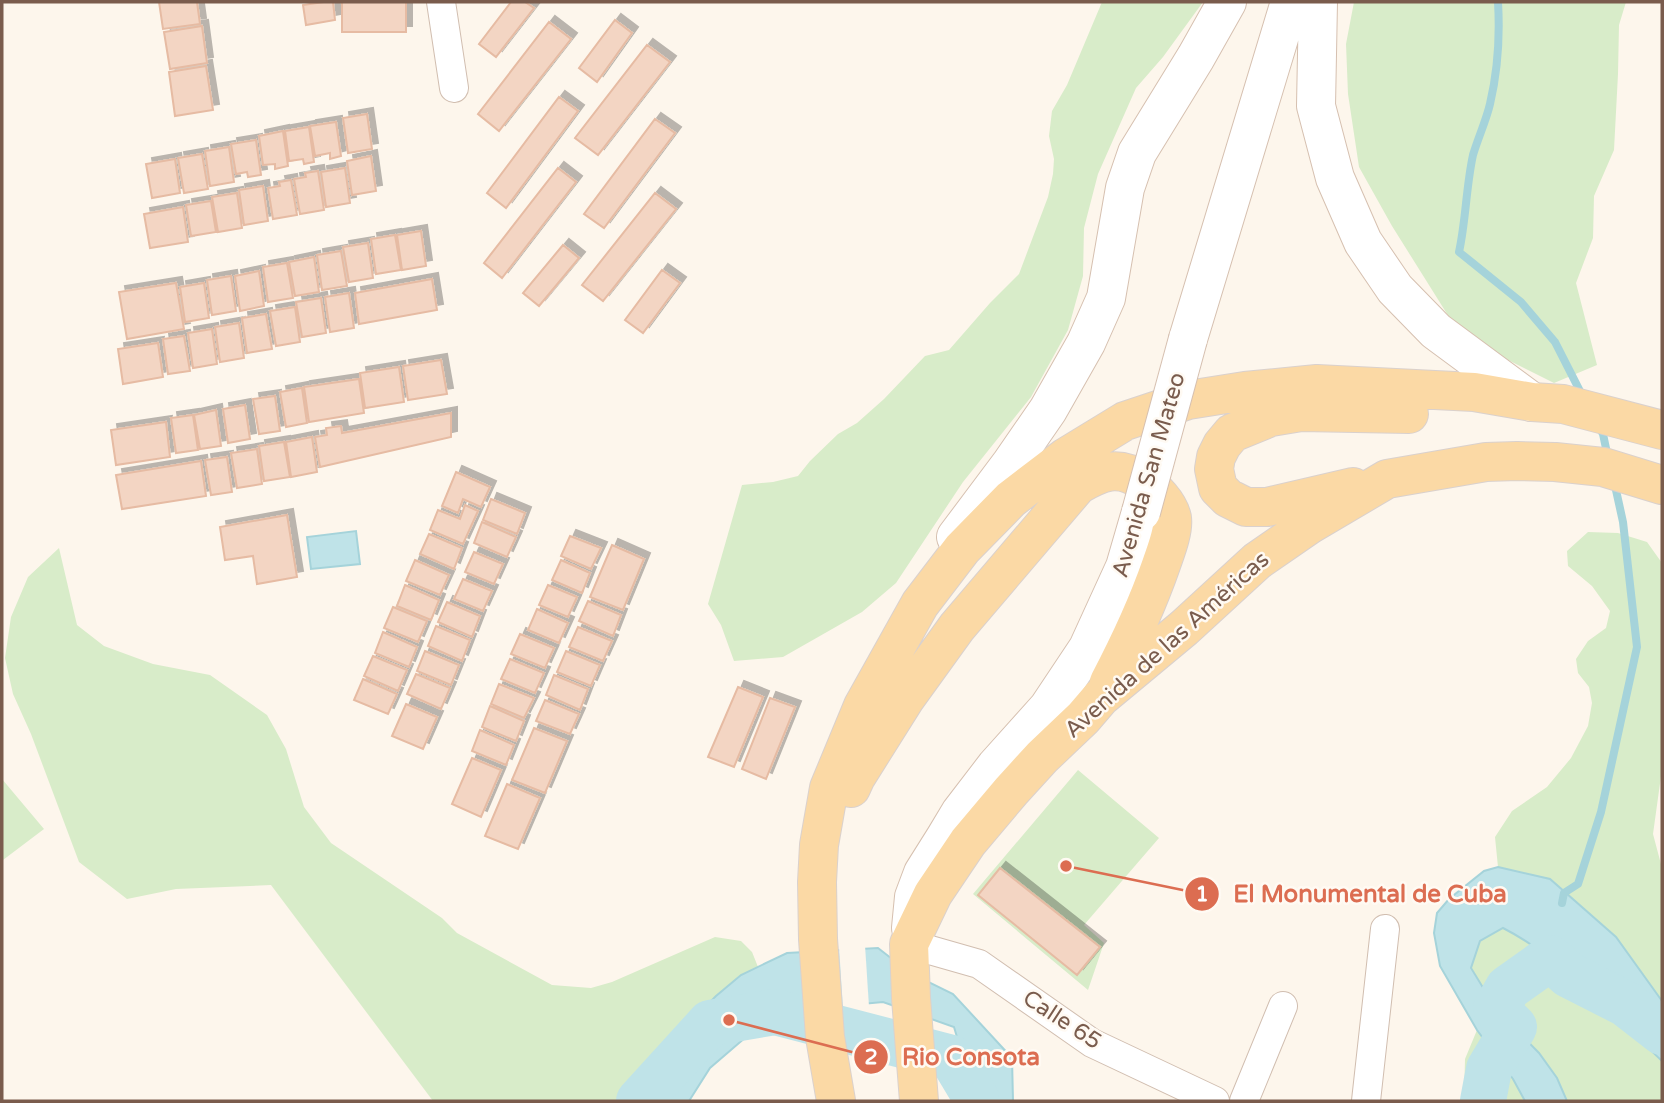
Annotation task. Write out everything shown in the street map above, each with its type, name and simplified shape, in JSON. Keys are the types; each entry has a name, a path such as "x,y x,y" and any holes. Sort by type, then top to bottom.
{"main road":[{"path":"836,1101 825,1037 817,883 819,845 829,788 848,710 894,617 1010,465 1048,410 1086,343 1106,298 1125,188 1137,153 1227,2"},
{"name":"Avenida San Mateo","path":"909,944 914,897 923,873 960,814 996,766 1048,708 1088,648 1125,567 1188,339 1290,2"},
{"path":"1318,2 1316,106 1335,177 1363,242 1395,289 1436,331 1548,403"},
{"path":"829,788 863,706 885,664 920,604 962,549 1011,499 1066,457 1125,421 1188,400 1317,384 1474,392 1548,403 1662,430"},
{"path":"1387,479 1267,507 1246,507 1228,498 1218,488 1214,470 1216,457 1232,433 1271,417 1301,412 1495,412 1548,403"},
{"name":"Avenida de las Américas","path":"919,1101 909,944 933,894 968,842 1042,757 1101,697 1184,628 1257,561 1308,525 1387,479 1486,462 1555,463 1603,467 1662,485"},
{"path":"817,883 856,777 912,689 957,627 1078,485 1098,473 1113,471 1144,481 1164,502 1172,519 1169,543 1146,608 1101,697"}],"street":[{"path":"440,2 454,89"},
{"path":"1366,1101 1385,929"},
{"name":"Calle 65","path":"909,944 979,964 1092,1042 1215,1101"},
{"path":"1244,1101 1283,1006"}],"green space":[{"path":"1102,2 1203,2 1163,57 1136,88 1098,174 1084,228 1083,276 1068,330 1031,397 963,482 896,583 862,612 783,657 734,661 721,625 708,604 742,485 798,476 838,434 857,423 884,399 925,356 949,350 1019,274 1048,197 1053,174 1054,159 1049,136 1052,111 1067,85"},
{"path":"1354,2 1626,2 1619,25 1614,150 1594,196 1593,238 1576,283 1597,365 1554,383 1498,355 1449,317 1359,167 1348,94 1346,44"},
{"path":"1588,532 1618,533 1647,542 1662,563 1662,769 1653,834 1662,868 1662,1001 1616,937 1550,879 1498,867 1495,837 1512,811 1547,787 1571,758 1588,726 1592,703 1589,687 1578,673 1576,659 1588,641 1606,628 1610,611 1592,586 1568,566 1567,551"},
{"path":"59,548 77,625 104,646 153,664 210,675 267,715 286,749 304,807 331,843 442,918 457,933 552,985 591,988 612,982 715,937 741,941 752,952 758,967 741,975 716,996 671,1042 641,1101 433,1101 271,885 176,889 127,899 79,862 31,734 13,694 5,658 11,617 28,577"},
{"path":"1078,770 1159,838 1084,925 1104,943 1088,990 973,894"},
{"path":"2,779 44,829 3,860 2,859"},
{"path":"1503,928 1521,938 1570,975 1662,1061 1662,1101 1567,1101 1557,1078 1539,1053 1496,1009 1471,968 1480,941"},
{"path":"1477,1030 1513,1079 1525,1101 1464,1101 1465,1059"}],"water":[{"path":"356,531 360,564 311,569 307,537"},
{"path":"1498,867 1550,879 1616,937 1662,1001 1662,1061 1570,974 1503,928 1480,941 1471,968 1496,1009 1539,1053 1557,1078 1567,1101 1525,1101 1513,1079 1477,1030 1440,966 1434,933 1437,913 1449,899 1484,871"},
{"path":"878,948 910,973 953,994 1012,1058 1013,1101 976,1101 954,1027 883,1002 775,1012 710,1068 689,1101 641,1101 671,1042 716,996 741,975 787,953"}],"pier":[{"path":"865,945 869,1007 843,1009 839,947"}],"building":[{"path":"159,2 197,2 200,24 163,29"},
{"path":"333,2 335,20 306,25 303,5"},
{"path":"342,2 406,2 406,32 342,32"},
{"path":"511,2 525,2 534,8 496,57 479,44"},
{"path":"615,20 632,33 597,82 579,68"},
{"path":"549,22 571,39 499,131 478,114"},
{"path":"202,26 207,63 170,69 164,32"},
{"path":"647,45 670,62 598,155 575,138"},
{"path":"206,66 213,110 175,116 169,72"},
{"path":"559,97 578,111 506,208 487,193"},
{"path":"367,114 372,149 348,153 343,118"},
{"path":"655,119 675,133 604,228 584,214"},
{"path":"336,122 341,156 330,159 330,153 315,156 310,126"},
{"path":"309,127 314,162 304,164 303,159 289,161 285,131"},
{"path":"283,131 288,166 275,169 275,164 263,165 259,136"},
{"path":"256,140 261,175 248,177 247,172 236,174 231,144"},
{"path":"229,147 234,182 210,186 205,151"},
{"path":"202,154 208,189 184,193 178,158"},
{"path":"371,156 376,191 352,195 347,161"},
{"path":"175,159 180,193 152,198 146,164"},
{"path":"345,168 350,203 326,207 321,172"},
{"path":"558,168 576,182 502,278 484,263"},
{"path":"318,171 324,210 300,214 294,179 306,177 305,173"},
{"path":"291,180 297,215 273,219 268,188"},
{"path":"263,186 268,221 244,225 239,190"},
{"path":"237,193 242,228 218,232 212,197"},
{"path":"655,193 676,209 603,301 582,285"},
{"path":"211,201 216,232 191,236 186,205"},
{"path":"183,207 188,242 150,248 144,214"},
{"path":"421,231 426,266 402,270 397,235"},
{"path":"395,235 401,270 376,274 371,239"},
{"path":"368,243 373,278 349,282 343,247"},
{"path":"563,245 579,258 539,306 523,293"},
{"path":"341,251 347,286 322,290 317,255"},
{"path":"314,257 319,292 295,296 289,262"},
{"path":"287,263 293,298 268,302 263,267"},
{"path":"662,270 680,283 643,333 625,320"},
{"path":"259,271 264,306 240,311 235,276"},
{"path":"231,276 236,311 212,315 207,280"},
{"path":"432,279 437,310 359,324 355,293"},
{"path":"176,283 184,329 127,339 119,292"},
{"path":"204,283 209,318 185,322 180,287"},
{"path":"349,293 354,328 330,332 325,297"},
{"path":"321,298 326,333 302,337 296,302"},
{"path":"295,307 300,342 276,346 270,311"},
{"path":"266,314 272,349 247,353 242,318"},
{"path":"239,323 244,358 220,362 215,327"},
{"path":"212,329 217,364 193,368 188,333"},
{"path":"184,336 190,371 168,374 163,339"},
{"path":"158,343 163,377 123,384 118,349"},
{"path":"441,360 447,394 408,400 403,366"},
{"path":"399,367 404,402 365,408 360,373"},
{"path":"359,379 364,413 309,422 304,387"},
{"path":"302,388 307,423 286,427 280,392"},
{"path":"275,396 280,431 259,434 253,399"},
{"path":"245,405 250,439 228,443 223,409"},
{"path":"216,410 221,446 200,449 194,415"},
{"path":"451,413 451,437 320,467 315,437 327,435 326,428 341,426 342,433"},
{"path":"193,415 198,450 176,453 171,418"},
{"path":"166,422 170,457 116,465 111,430"},
{"path":"312,437 317,472 291,477 286,442"},
{"path":"284,442 290,477 264,481 259,446"},
{"path":"257,449 262,484 237,488 231,453"},
{"path":"227,457 232,492 211,495 205,460"},
{"path":"201,461 206,496 122,509 116,475"},
{"path":"456,472 490,487 481,507 463,499 458,513 442,506"},
{"path":"491,499 525,513 517,534 483,520"},
{"path":"465,505 478,511 463,544 430,530 438,510 460,519"},
{"path":"287,515 297,577 257,584 253,556 225,560 220,527"},
{"path":"482,522 516,537 507,557 474,543"},
{"path":"429,534 462,548 454,569 420,554"},
{"path":"570,536 601,548 591,569 561,556"},
{"path":"612,545 644,559 623,610 590,597"},
{"path":"474,552 503,564 494,584 465,572"},
{"path":"415,560 449,575 440,595 406,581"},
{"path":"561,560 590,573 582,593 552,580"},
{"path":"463,579 492,591 483,611 454,599"},
{"path":"405,585 439,600 431,620 397,606"},
{"path":"548,585 577,597 568,617 539,605"},
{"path":"588,601 621,615 613,636 579,621"},
{"path":"447,602 480,616 472,637 438,622"},
{"path":"393,607 427,621 418,642 384,628"},
{"path":"537,609 568,623 559,643 528,630"},
{"path":"436,626 470,640 462,661 428,646"},
{"path":"578,627 612,641 603,661 569,647"},
{"path":"383,632 417,647 409,667 375,653"},
{"path":"520,634 554,648 545,668 511,654"},
{"path":"425,651 459,665 451,685 417,671"},
{"path":"566,651 600,665 591,686 557,672"},
{"path":"373,656 407,670 398,691 364,676"},
{"path":"510,659 544,673 535,693 501,679"},
{"path":"416,674 450,688 441,709 407,694"},
{"path":"554,675 588,689 580,710 546,695"},
{"path":"363,679 397,694 388,714 354,700"},
{"path":"499,684 534,698 524,718 491,704"},
{"path":"738,687 763,697 734,767 708,757"},
{"path":"770,698 795,707 766,779 742,769"},
{"path":"545,700 579,714 570,734 536,721"},
{"path":"406,704 437,717 423,749 392,736"},
{"path":"490,706 524,721 516,741 482,727"},
{"path":"534,728 567,741 545,793 512,780"},
{"path":"480,730 514,745 506,765 472,751"},
{"path":"472,758 501,770 481,817 452,804"},
{"path":"507,784 540,798 518,849 485,836"},
{"path":"1000,868 1100,947 1077,975 978,895"}],"waterway":[{"path":"1498,2 1495,78 1473,155 1459,252 1521,302 1555,342 1583,397"},
{"path":"1599,427 1608,458"},
{"path":"1562,903 1564,893 1578,884 1601,812 1637,647 1623,522 1614,481"},
{"path":"1483,1101 1489,1069 1514,1027 1496,1009 1508,988 1550,958 1569,975 1626,1004 1662,1032"},
{"path":"639,1101 710,1023 775,1012 952,1058 976,1101"}],"place":[{"name":"El Monumental de Cuba","path":"1066,866"},
{"name":"Rio Consota","path":"729,1020"}]}
